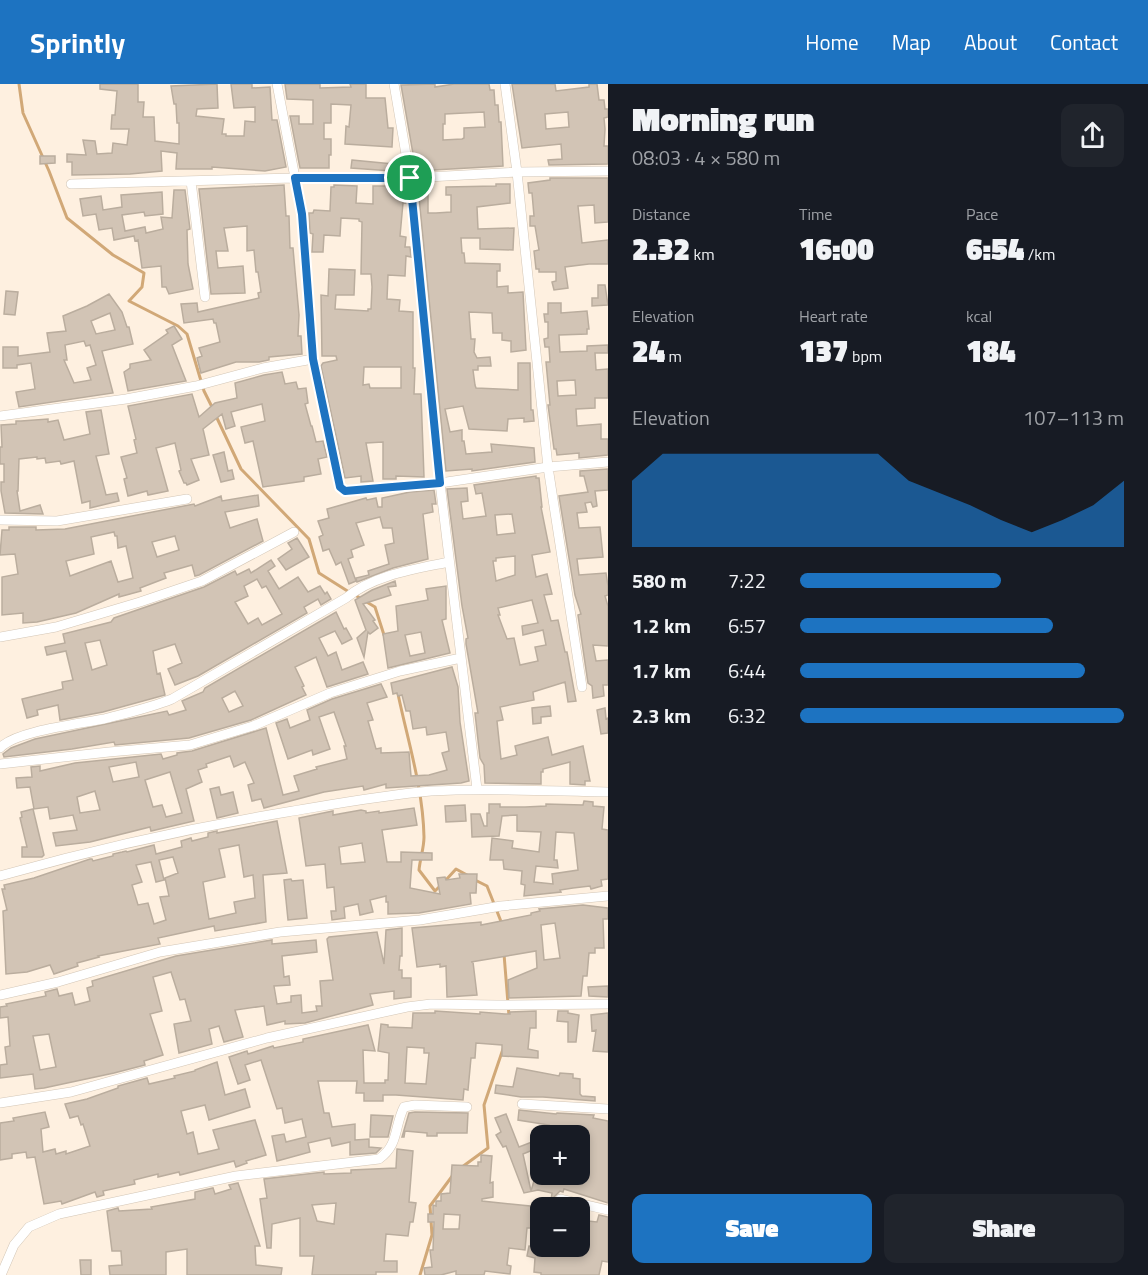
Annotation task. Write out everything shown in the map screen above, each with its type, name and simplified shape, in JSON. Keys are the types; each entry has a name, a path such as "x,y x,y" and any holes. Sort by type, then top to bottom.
{"street":[{"path":"277,84 302,214 313,359 340,487 345,491 440,483 548,467 608,462"},
{"path":"394,84 410,178 440,483 477,789"},
{"path":"505,84 517,171 548,467 582,687"},
{"path":"71,184 295,178 410,178 517,171 608,171"},
{"path":"191,181 205,297"},
{"path":"0,416 126,399 196,386 263,368 313,359"},
{"path":"0,520 57,521 186,499"},
{"path":"0,637 56,627 202,581 294,532"},
{"path":"0,748 4,743 18,736 113,716 172,699 346,598 358,588 388,577 449,561"},
{"path":"0,764 190,745 253,726 330,693 400,671 461,658"},
{"path":"0,876 84,852 211,825 339,803 428,792 477,789 608,792"},
{"path":"0,995 58,982 160,952 280,932 420,920 497,907 608,896"},
{"path":"0,1103 71,1092 267,1038 407,1007 430,1004 608,1004"},
{"path":"522,1104 608,1109"},
{"path":"1,1275 14,1245 29,1227 59,1214 236,1176 379,1160 388,1153 393,1144 404,1107 416,1105 467,1107"},
{"path":"590,1206 608,1210"}],"building":[{"path":"100,84 138,84 138,102 144,102 143,117 154,117 155,141 179,144 179,123 177,123 176,104 174,104 171,86 217,84 218,108 197,109 196,116 224,119 222,134 226,136 244,136 245,121 255,122 255,107 234,108 231,84 252,84 252,88 270,87 272,120 277,120 286,167 265,171 212,167 212,169 176,169 177,153 161,151 162,171 72,175 72,162 67,162 67,154 86,155 83,140 95,141 97,154 112,153 113,143 127,145 129,129 111,129 117,91 100,89"},
{"path":"285,84 320,84 320,88 366,84 366,98 385,98 388,128 393,128 392,147 345,144 351,105 331,104 331,123 324,123 324,139 331,139 329,168 300,168 290,116 299,116 299,124 313,124 313,100 287,99"},
{"path":"435,84 435,87 454,84 489,84 490,90 494,90 495,105 498,105 499,122 501,122 503,166 416,171 401,85","holes":["484,112 485,127 464,128 464,138 443,140 445,114"]},
{"path":"512,84 555,84 556,91 597,84 599,100 604,100 605,109 608,109 608,117 604,118 604,146 608,146 608,164 549,165 548,160 562,159 561,144 522,148","holes":["568,112 569,127 546,129 545,114"]},
{"path":"40,156 55,156 55,163 40,164"},
{"path":"352,160 393,164 392,171 351,168"},
{"path":"550,178 608,178 608,222 595,223 594,205 578,206 582,243 608,240 608,264 565,267 568,288 554,290 552,282 556,281 556,272 539,272 539,269 536,269 534,251 539,250 535,226 530,226 530,216 534,216 532,193 529,193 528,183 550,180"},
{"path":"496,184 510,184 510,203 477,207 478,229 514,228 513,250 480,249 480,238 461,238 462,253 464,253 465,263 500,264 500,271 497,271 497,287 508,286 508,293 523,292 526,350 511,352 511,341 502,340 502,333 493,333 492,313 469,312 471,339 475,339 474,352 477,358 490,357 491,366 478,366 478,370 473,370 475,385 476,388 518,390 518,363 530,363 531,410 533,410 534,421 524,422 524,418 508,419 507,431 469,429 463,406 445,409 450,432 462,430 462,441 464,441 466,454 492,452 491,444 534,448 535,462 472,471 472,469 446,471 418,187 428,187 428,213 436,213 451,212 451,195 446,195 446,187 496,186"},
{"path":"284,185 286,216 289,216 290,248 293,248 299,315 298,336 301,336 302,354 269,357 269,360 259,362 236,362 201,373 197,358 202,356 199,348 220,342 216,323 213,319 184,323 181,304 197,303 198,312 259,298 258,293 261,292 254,250 247,251 247,226 224,228 228,251 216,251 218,268 243,266 245,293 211,294 199,189"},
{"path":"334,185 357,186 356,203 373,204 373,186 404,186 406,203 403,203 400,236 406,237 405,247 410,247 411,257 406,256 405,276 388,275 387,299 400,300 399,311 413,312 414,394 421,394 424,477 396,476 396,479 383,479 383,442 366,443 373,481 361,482 361,476 345,478 321,366 323,363 337,360 336,356 322,356 321,295 328,296 329,269 355,270 354,295 336,295 335,309 368,311 371,309 372,287 371,274 361,274 362,222 359,219 341,218 340,236 324,235 323,252 312,252 313,234 310,233 309,213 313,213 314,210 330,211 331,187","holes":["364,367 401,367 401,388 370,388 369,384 363,385"]},
{"path":"174,190 185,190 190,229 187,230 188,264 193,289 169,294 166,287 162,287 161,266 142,268 138,240 135,241 134,236 114,240 112,228 99,230 96,214 83,216 80,199 101,196 103,210 122,207 121,195 162,192 163,214 145,216 144,212 122,215 125,231 145,227 146,233 163,229 161,217 172,218"},
{"path":"598,285 605,285 608,305 592,306 592,298 598,298"},
{"path":"6,291 18,292 15,315 4,314"},
{"path":"109,294 129,327 133,344 102,351 113,393 19,407 16,392 35,389 31,363 17,365 17,368 3,368 3,347 18,347 18,356 50,352 47,333 66,331 63,316","holes":["110,313 115,330 96,334 91,321","84,341 86,346 90,345 96,365 87,368 91,380 74,383 64,360 67,360 65,345"]},
{"path":"548,303 561,303 561,313 587,311 589,329 587,329 587,334 559,335 560,352 587,351 587,346 608,345 608,353 595,353 596,370 608,369 608,398 595,398 595,408 576,409 577,426 601,424 601,439 608,439 608,455 579,458 579,453 557,455 554,449 548,405 550,405 546,362 550,362 549,347 545,347 544,339 548,338 548,322 545,322 544,314 548,314","holes":["575,380 576,395 558,396 557,381"]},
{"path":"174,326 182,339 172,345 186,381 128,391 124,372 130,368 130,364 151,360 144,350 168,333 166,330"},
{"path":"282,372 285,384 296,382 298,389 306,388 308,403 305,404 311,426 316,442 323,441 327,457 318,459 321,474 304,477 304,481 263,487 253,441 245,443 241,427 265,421 262,404 231,412 235,426 226,429 222,414 203,429 209,455 191,459 199,480 187,485 184,483 179,471 181,470 175,443 156,448 168,491 148,495 147,491 128,496 124,479 127,478 121,457 137,453 128,406 192,394 199,417 215,403 237,398 235,383"},
{"path":"101,410 109,454 96,456 106,495 117,493 119,501 90,508 90,501 82,503 74,461 61,464 60,461 46,463 45,458 37,459 37,457 19,459 17,491 20,511 40,505 43,514 5,513 1,491 1,482 4,482 4,464 0,464 1,425 16,424 16,421 58,420 64,440 90,434 86,412"},
{"path":"224,452 228,471 232,470 234,479 221,482 213,455"},
{"path":"608,469 608,490 595,491 597,506 593,507 591,502 585,503 587,512 577,513 579,528 600,527 603,557 577,559 579,575 606,573 608,586 608,595 605,596 608,606 608,646 593,645 596,661 608,660 608,685 603,685 604,696 593,698 592,686 588,683 578,615 581,614 575,595 559,496 588,492 584,476 580,476 580,471"},
{"path":"536,476 539,478 541,507 550,552 532,555 536,577 547,574 552,594 544,595 551,621 558,620 565,652 567,652 576,701 568,702 565,682 533,692 534,700 500,707 503,720 497,721 501,759 517,755 515,746 548,737 552,755 583,746 590,781 585,781 585,785 570,784 570,762 543,769 541,784 485,783 475,713 478,713 466,644 468,638 447,489 467,488 468,501 461,502 463,519 486,516 482,493 476,494 474,485","holes":["512,514 515,533 497,535 495,515","515,556 515,575 496,581 493,561 496,561 496,558","532,600 538,623 522,626 523,635 543,630 546,645 535,647 538,661 520,665 514,638 507,639 498,615 500,615 498,608"]},
{"path":"434,490 436,504 432,504 433,512 423,514 428,559 393,568 357,582 356,578 369,575 368,571 389,564 385,545 394,543 392,528 383,528 380,517 356,523 364,545 351,550 353,557 348,559 356,581 349,584 341,562 336,565 329,549 323,551 319,537 323,535 318,521 329,518 327,509 366,498 367,500 376,498 378,507 382,507 382,498"},
{"path":"258,495 259,506 225,512 230,528 257,519 263,541 199,575 195,576 192,565 164,573 166,578 140,588 141,591 119,597 119,594 76,613 23,623 23,613 2,615 2,577 18,574 15,554 0,555 2,530 9,530 9,527 36,527 36,530 65,529 194,504 195,506 221,496 222,501","holes":["114,532 117,536 118,548 126,546 133,578 118,582 111,561 70,576 66,561 94,554 91,537","175,536 179,550 157,557 152,542"]},
{"path":"297,538 309,557 286,570 278,559 292,549 288,543"},
{"path":"271,560 275,566 268,571 279,589 298,577 308,592 320,586 331,599 321,605 318,599 304,607 307,613 198,676 175,685 168,669 182,663 175,644 153,651 157,674 160,673 165,695 103,712 60,720 58,705 37,710 38,715 27,718 22,699 63,689 62,682 73,680 66,651 47,655 45,647 65,643 63,634 111,622 114,618 204,587 235,571 237,575 249,569 251,573","holes":["257,579 262,588 266,586 282,614 262,625 258,618 248,624 235,602 248,596 244,586","100,640 107,665 92,670 85,643"]},
{"path":"395,581 396,586 388,587 391,595 363,604 378,628 370,634 368,632 364,657 357,638 366,630 355,600"},
{"path":"446,586 446,619 442,620 450,653 388,668 383,634 398,631 396,606 428,600 426,589","holes":["421,632 425,653 410,656 405,635"]},
{"path":"336,612 352,639 342,644 335,631 319,638 328,656 336,652 342,670 363,662 368,674 327,687 316,657 295,667 306,695 251,720 189,738 115,745 114,742 4,757 3,754 11,748 35,739 167,711 169,715 186,710 182,701 203,692 205,688","holes":["235,691 243,706 229,712 222,698"]},
{"path":"452,667 458,687 460,722 469,781 386,788 386,784 364,790 363,786 324,792 264,808 261,799 252,801 248,785 254,783 245,762 234,767 230,756 206,764 207,767 198,770 202,782 186,789 194,821 151,831 150,827 90,842 56,846 53,833 77,830 73,815 50,819 48,807 34,809 30,787 17,788 16,778 32,777 31,767 40,766 40,771 75,763 161,754 163,759 266,728 283,795 299,791 294,776 317,769 316,767 347,759 344,746 346,746 334,712 319,717 330,749 313,755 312,750 288,759 276,723 287,719 290,728 310,720 307,710 332,699 381,684 387,697 367,703 373,720 368,721 376,749 381,748 381,753 409,752 411,776 429,775 447,770 442,753 449,751 446,732 427,735 426,727 413,729 410,711 406,711 402,695 393,694 391,683","holes":["136,762 139,777 113,782 109,767","170,772 182,813 166,817 162,805 153,807 145,780","95,791 100,810 80,813 77,797"]},
{"path":"550,706 551,716 541,717 541,723 533,724 532,708"},
{"path":"605,708 608,733 601,734 597,710"},
{"path":"219,787 221,795 233,792 238,813 217,818 210,789"},
{"path":"584,801 593,802 593,806 604,807 602,829 608,830 608,879 601,880 602,886 524,896 525,885 521,884 522,871 504,869 503,860 490,860 492,838 513,841 512,848 539,852 541,832 517,831 517,815 502,816 499,836 472,837 471,814 480,814 484,826 487,826 489,804 500,804 500,807 546,806 546,804 583,805","holes":["556,832 574,833 578,870 552,874 553,884 534,882 536,866 558,868 557,860 554,860"]},
{"path":"465,805 466,821 446,822 445,806"},
{"path":"414,808 417,825 382,830 387,862 401,862 401,852 432,853 432,860 412,860 410,888 440,894 437,878 445,877 446,880 460,878 459,874 477,874 476,893 470,893 471,904 419,913 388,914 386,896 370,900 373,912 360,915 358,904 344,907 345,918 332,920 331,911 336,911 334,887 327,888 325,864 306,866 299,818 333,811 333,815 361,810 366,813 379,811 379,813","holes":["362,843 365,862 341,864 339,847"]},
{"path":"33,809 44,855 42,857 22,857 22,847 27,847 20,818 22,817 21,812"},
{"path":"277,821 287,873 263,875 266,922 215,931 214,926 158,938 160,944 98,956 54,974 50,965 27,972 6,974 3,911 7,910 2,889 5,889 4,885 34,878 90,859 93,861 154,845 156,854 182,847 181,841 191,838 192,841 208,837 208,833 217,831 217,833","holes":["239,845 244,877 253,875 255,898 234,902 236,913 209,919 203,882 225,877 219,849","173,857 178,873 165,878 169,896 160,897 166,920 154,924 148,903 138,905 132,885 142,882 136,865 151,862 156,882 164,880 159,860"]},
{"path":"291,879 292,881 303,880 307,918 288,920 284,880"},
{"path":"583,905 608,908 608,919 603,919 604,948 595,948 595,953 589,953 587,976 583,976 581,996 509,998 508,980 537,968 536,951 471,962 473,962 477,995 447,997 446,966 440,967 440,964 417,967 412,928 481,922 481,925 531,915 531,913 540,911 539,909","holes":["555,923 560,958 544,960 541,925"]},
{"path":"402,928 402,956 400,956 399,970 402,970 402,978 411,978 411,997 394,999 394,991 370,994 373,1005 305,1023 285,1024 285,1021 267,1025 264,1006 235,1010 243,1037 224,1042 219,1026 209,1029 212,1044 179,1053 174,1024 191,1021 185,999 180,1000 171,972 153,977 162,1011 150,1014 163,1055 144,1061 145,1065 44,1088 35,1089 33,1074 0,1078 0,1065 7,1064 5,1047 10,1046 8,1017 0,1018 0,1007 7,1006 6,1004 46,996 45,992 57,989 59,996 72,993 75,1005 90,1001 87,988 93,986 92,981 176,956 272,940 272,944 316,940 317,952 282,956 284,977 289,976 290,985 274,986 277,1004 291,1002 291,996 301,995 302,1013 317,1011 316,1006 322,1006 320,981 333,980 327,939 377,932 384,964 386,930","holes":["49,1034 56,1067 40,1070 33,1036"]},
{"path":"608,986 608,997 589,996 588,987"},
{"path":"435,1011 510,1014 510,1012 536,1011 536,1028 530,1028 528,1049 538,1051 538,1058 502,1056 502,1045 476,1043 475,1058 471,1058 468,1090 464,1089 463,1100 383,1095 383,1101 364,1101 364,1093 356,1093 357,1081 318,1081 324,1113 329,1113 332,1127 355,1124 355,1140 369,1139 369,1147 381,1148 376,1153 350,1155 350,1142 332,1146 330,1138 308,1143 310,1152 277,1161 272,1136 284,1134 286,1142 306,1137 302,1119 285,1123 282,1108 277,1109 261,1060 245,1065 250,1080 238,1084 229,1057 247,1051 248,1054 273,1046 274,1048 303,1042 303,1039 368,1025 375,1051 363,1050 364,1083 385,1083 385,1080 388,1080 389,1053 378,1051 381,1024 388,1025 388,1027 412,1028 413,1013 435,1013","holes":["407,1047 424,1048 424,1053 429,1053 426,1084 405,1083"]},
{"path":"558,1011 568,1011 568,1013 579,1015 576,1042 568,1042 568,1022 557,1021"},
{"path":"608,1013 608,1052 593,1051 596,1030 592,1031 591,1015"},
{"path":"217,1062 225,1095 245,1089 250,1107 209,1120 205,1105 181,1111 187,1134 193,1132 198,1154 219,1149 213,1130 255,1120 266,1155 246,1161 247,1163 236,1167 234,1161 180,1175 179,1172 158,1177 158,1174 134,1180 135,1184 103,1191 104,1195 97,1197 95,1192 62,1204 61,1201 44,1204 35,1157 27,1158 26,1152 12,1154 12,1158 0,1160 0,1123 45,1112 49,1127 41,1129 43,1152 55,1149 56,1154 66,1151 66,1154 90,1146 83,1124 81,1125 78,1116 70,1118 65,1104 87,1099 118,1088 118,1086 147,1078 149,1084 175,1078 174,1076"},
{"path":"517,1068 559,1076 560,1073 573,1074 573,1078 580,1079 580,1094 595,1097 595,1101 521,1097 495,1093 496,1085 513,1087"},
{"path":"519,1110 594,1115 593,1118 608,1121 608,1203 564,1189 554,1197 551,1197 552,1193 538,1190 524,1193 506,1146 503,1147 496,1135 501,1132 495,1118 506,1114 519,1147 530,1143 530,1151 523,1154 531,1191 533,1185 590,1185 590,1125 549,1125 518,1120"},
{"path":"409,1113 468,1113 467,1133 437,1133 437,1136 427,1136 427,1133 405,1131 402,1137"},
{"path":"371,1115 393,1116 388,1137 370,1137"},
{"path":"397,1149 413,1151 409,1202 416,1203 413,1222 410,1222 408,1236 386,1234 384,1261 397,1261 397,1272 376,1272 376,1275 312,1275 314,1256 300,1256 300,1218 272,1224 271,1248 267,1248 260,1199 267,1198 264,1179 324,1172 324,1174 351,1173 351,1170 396,1168","holes":["336,1203 334,1224 317,1221 312,1205"]},
{"path":"481,1155 492,1156 490,1183 493,1182 493,1197 482,1199 482,1201 530,1206 530,1228 527,1228 525,1250 509,1248 507,1265 511,1266 510,1274 485,1271 484,1275 456,1275 456,1271 441,1275 425,1275 424,1268 432,1267 430,1250 433,1250 434,1222 428,1222 428,1214 433,1214 433,1205 436,1206 436,1201 441,1201 441,1194 450,1193 452,1165 478,1166 478,1162 481,1162","holes":["444,1214 460,1215 459,1229 443,1229"]},
{"path":"238,1183 260,1246 255,1246 256,1265 282,1268 281,1275 187,1275 187,1249 166,1252 166,1275 110,1275 109,1266 122,1265 121,1251 112,1251 107,1211 118,1208 119,1211 152,1209 151,1207 195,1199 195,1192 213,1188 215,1194 231,1189 229,1185"},
{"path":"599,1215 608,1217 608,1262 602,1261 599,1275 541,1275 541,1273 534,1272 535,1258 531,1257 590,1257 590,1221 597,1222"},
{"path":"80,1260 91,1260 91,1275 81,1275"}],"waterway":[{"path":"19,84 23,113 67,218 113,255 144,273 142,287 129,301 178,326 187,334 204,391 212,407"},
{"path":"216,416 241,469 309,539 319,573 349,592"},
{"path":"355,595 375,607 384,635"},
{"path":"398,694 421,801 424,837 419,870 435,891 440,886"},
{"path":"445,881 456,869 467,875"},
{"path":"475,880 487,886 502,924"},
{"path":"504,954 509,1016"},
{"path":"462,1167 488,1148 484,1105 503,1049"},
{"path":"420,1275 432,1235 430,1206 453,1175"}],"route":[{"path":"295,178 410,178 440,483 345,491 340,487 313,359 302,214 295,178"}]}
